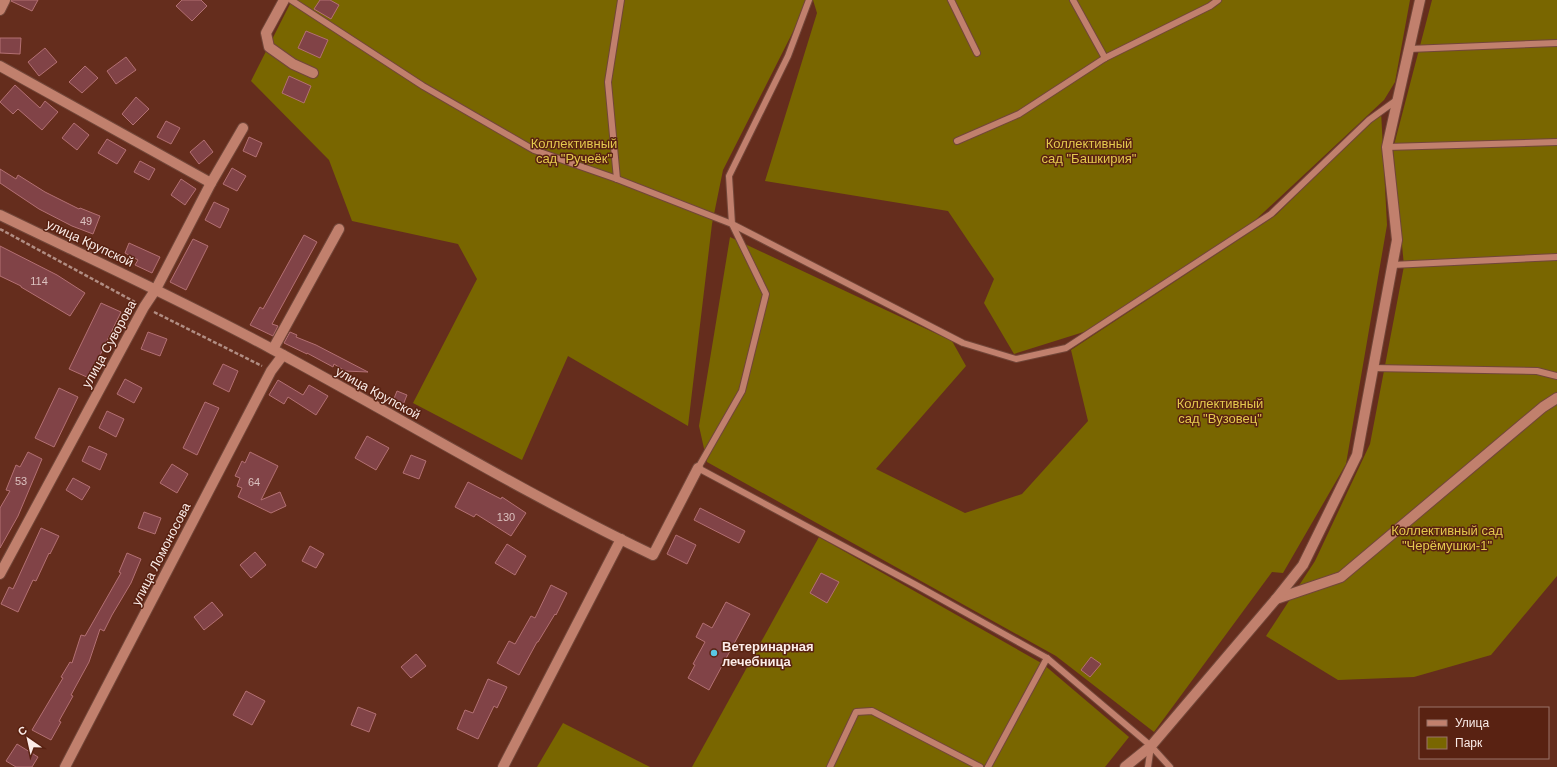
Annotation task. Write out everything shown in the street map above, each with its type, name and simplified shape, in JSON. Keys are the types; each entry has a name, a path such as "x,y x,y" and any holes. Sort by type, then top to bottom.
{"street":[{"path":"0,10 5,0"},
{"path":"284,0 266,33 269,47 293,64 313,73"},
{"path":"1125,767 1151,746 1303,565 1357,455 1397,240 1387,147 1420,0"},
{"path":"0,66 211,183"},
{"name":"улица Суворова","path":"0,574 144,307 156,289 211,183 243,128"},
{"name":"улица Крупской","path":"0,215 156,289 273,349 493,471 653,555 698,468"},
{"path":"273,349 339,229"},
{"name":"улица Ломоносова","path":"65,767 271,371 283,355"},
{"path":"1276,599 1341,577 1543,407 1557,398"},
{"path":"503,767 621,539"}],"lane":[{"path":"291,0 423,86 534,150 616,179 732,224 963,343 1016,359 1066,348 1271,214 1369,120 1398,99"},
{"path":"616,179 608,82 621,0"},
{"path":"809,0 788,56 729,176 732,224 766,294 742,391 698,468 916,585 1047,658 1151,746 1170,767"},
{"path":"951,0 977,53"},
{"path":"1073,0 1105,58"},
{"path":"957,141 1019,114 1105,58 1210,6 1218,0"},
{"path":"1409,49 1557,43"},
{"path":"1387,147 1557,142"},
{"path":"1392,265 1557,257"},
{"path":"1373,368 1537,371 1557,376"},
{"path":"988,767 1047,658"},
{"path":"830,767 856,712 872,711 980,767"},
{"path":"1148,767 1151,746"}],"green space":[{"name":"Коллективный сад \"Ручеёк\"","path":"292,0 809,0 723,170 712,224 688,426 568,356 522,460 413,403 477,279 458,244 352,221 329,160 251,81"},
{"name":"Коллективный сад \"Башкирия\"","path":"813,0 1410,0 1395,82 1384,100 1249,226 1090,330 1014,354 984,303 994,279 948,211 765,181 817,13"},
{"name":"Коллективный сад \"Черёмушки-1\"","path":"1432,0 1557,0 1557,576 1491,655 1414,677 1338,680 1266,636 1315,561 1370,444 1404,266 1393,149"},
{"name":"Коллективный сад \"Вузовец\"","path":"1381,111 1387,225 1346,464 1283,573 1272,572 1154,732 1056,656 707,462 699,426 730,237 952,341 966,366 876,469 965,513 1022,494 1088,421 1071,350 1276,215"},
{"path":"819,537 1043,664 1129,737 1105,767 692,767"},
{"path":"563,723 650,767 537,767"}],"building":[{"path":"11,0 38,0 32,11"},
{"path":"182,0 201,0 207,6 192,21 176,6"},
{"path":"320,0 330,0 339,5 331,19 314,9"},
{"path":"306,31 328,40 320,58 298,48"},
{"path":"0,38 21,38 20,54 0,53"},
{"path":"45,48 57,62 39,76 28,62"},
{"path":"126,57 136,70 116,84 107,71"},
{"path":"85,66 98,78 82,93 69,82"},
{"path":"289,76 311,86 304,103 282,93"},
{"path":"15,85 40,108 45,101 58,112 42,130 18,109 13,114 0,102"},
{"path":"136,97 149,109 133,125 122,114"},
{"path":"166,121 180,128 171,144 157,137"},
{"path":"74,123 89,135 77,150 62,138"},
{"path":"249,137 262,143 256,157 243,151"},
{"path":"107,139 126,150 117,164 98,153"},
{"path":"204,140 213,152 199,164 190,152"},
{"path":"140,161 155,169 149,180 134,172"},
{"path":"232,168 246,176 237,191 223,184"},
{"path":"0,169 16,179 18,175 45,192 79,209 80,208 100,216 93,234 72,226 39,209 0,183"},
{"path":"181,179 196,189 185,205 171,195"},
{"path":"214,202 229,209 220,228 205,220"},
{"path":"304,235 317,242 272,324 278,326 273,336 250,325 260,307 263,309"},
{"path":"193,239 208,246 186,290 170,282"},
{"path":"129,243 160,257 152,273 135,265 138,260 125,253"},
{"path":"0,246 57,275 85,293 70,316 21,286 0,276"},
{"path":"101,303 121,312 89,378 69,369"},
{"path":"148,332 167,339 160,356 141,349"},
{"path":"290,332 297,335 296,337 316,345 368,372 345,371 334,364 333,367 284,343"},
{"path":"223,364 238,371 229,392 213,384"},
{"path":"125,379 142,388 134,403 117,394"},
{"path":"278,380 303,395 309,385 328,396 316,415 288,397 284,404 269,395"},
{"path":"59,388 78,397 54,447 35,438"},
{"path":"397,391 407,395 403,405 393,401"},
{"path":"205,402 219,408 197,455 183,448"},
{"path":"107,411 124,419 116,437 99,428"},
{"path":"367,436 389,448 376,470 355,458"},
{"path":"89,446 107,454 100,470 82,461"},
{"path":"28,452 42,459 18,516 0,548 0,508 10,491 6,490 16,465 20,467"},
{"path":"250,452 278,466 261,500 280,492 286,506 271,513 238,497 242,488 237,486 240,478 235,476 242,461 245,463"},
{"path":"411,455 426,461 419,479 403,473"},
{"path":"172,464 188,474 177,493 160,483"},
{"path":"73,478 90,487 82,500 66,490"},
{"path":"468,482 501,499 502,497 526,513 511,536 476,514 474,517 455,507"},
{"path":"700,508 745,531 739,543 694,520"},
{"path":"144,512 161,518 155,534 138,528"},
{"path":"41,528 59,536 36,581 33,580 18,612 1,604 9,587 13,589"},
{"path":"676,535 696,545 687,564 667,554"},
{"path":"507,544 526,556 515,575 495,563"},
{"path":"310,546 324,554 316,568 302,561"},
{"path":"255,552 266,565 251,578 240,565"},
{"path":"127,553 141,559 131,583 104,631 100,629 89,662 71,695 73,696 59,721 61,722 51,740 32,730 63,678 61,677 70,662 72,663 81,635 85,636 121,573 119,572"},
{"path":"821,573 839,582 827,603 810,593"},
{"path":"551,585 567,593 556,615 555,614 537,642 519,675 497,663 509,641 515,644 531,616 535,618"},
{"path":"212,602 223,615 204,630 194,617"},
{"name":"Ветеринарная лечебница","path":"726,602 750,614 709,690 688,678 695,665 693,664 705,642 696,637 703,623 712,628"},
{"path":"416,654 426,666 411,678 401,667"},
{"path":"1091,657 1101,664 1090,677 1081,670"},
{"path":"488,679 507,687 497,708 494,706 478,739 457,729 465,710 473,713"},
{"path":"246,691 265,701 252,725 233,715"},
{"path":"358,707 376,714 369,732 351,725"},
{"path":"17,744 38,757 32,767 16,767 6,761"}],"place":[{"name":"Ветеринарная лечебница","path":"714,653"}]}
